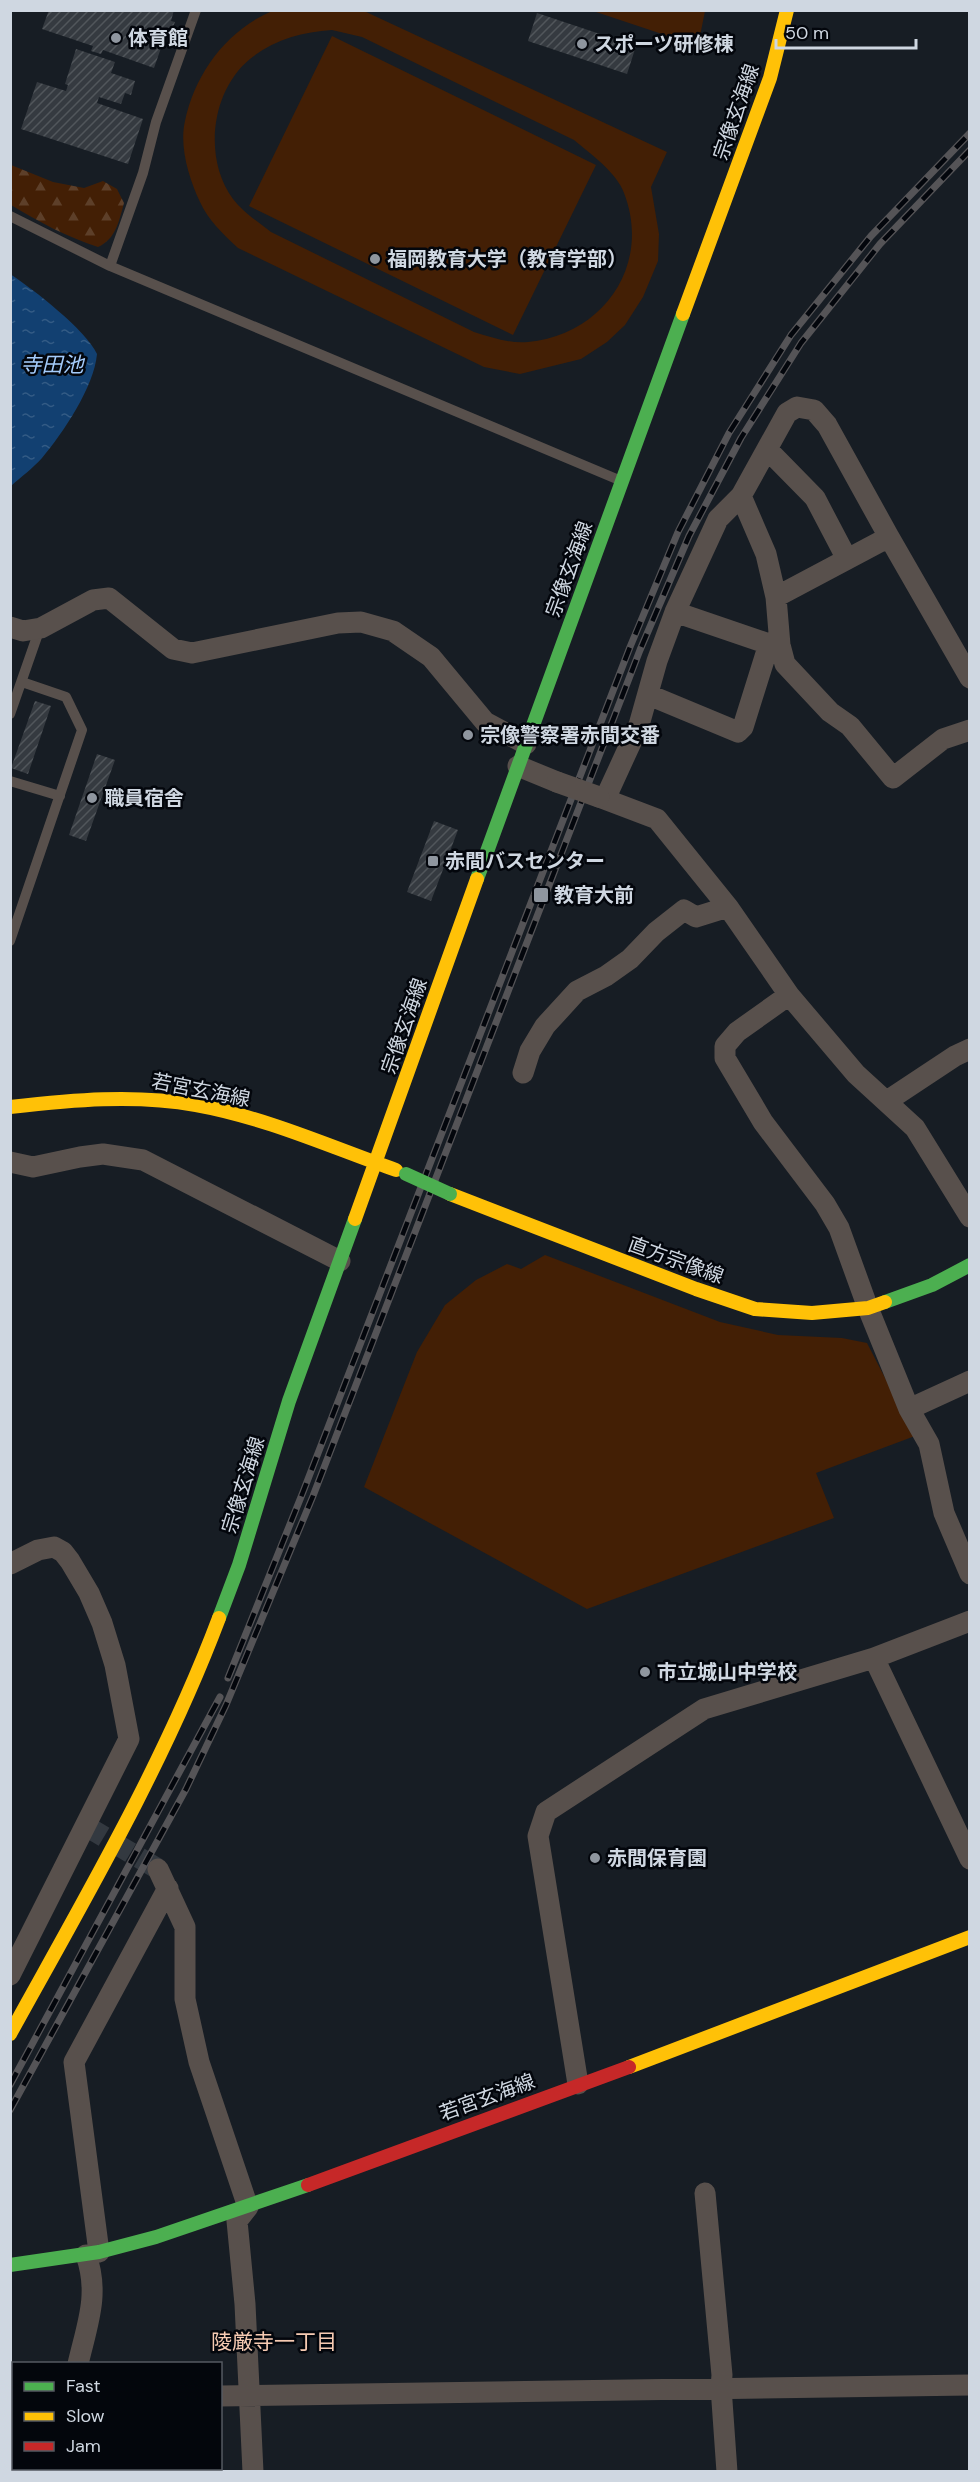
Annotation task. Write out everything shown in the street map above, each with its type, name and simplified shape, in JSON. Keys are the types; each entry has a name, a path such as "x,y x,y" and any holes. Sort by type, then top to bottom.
{"main road":[{"name":"宗像玄海線","path":"10,2034 132,1813 170,1736 203,1661 239,1565 289,1401 770,78 787,10"},
{"name":"若宮玄海線","path":"10,1107 75,1100 134,1098 197,1105 257,1121 377,1162"},
{"name":"直方宗像線","path":"377,1162 450,1194 696,1289 755,1309 812,1313 868,1308 932,1285 969,1265"},
{"name":"若宮玄海線","path":"10,2265 93,2253 156,2237 248,2207 737,2027 969,1937"}],"street":[{"path":"602,798 639,725 657,661 675,612 718,519 741,496 788,413 797,407 814,411 827,425 969,678"},
{"path":"768,450 815,498 847,559"},
{"path":"649,695 738,732 743,727 774,645 776,597 766,554 741,496"},
{"path":"776,597 889,537"},
{"path":"10,627 23,631 40,628 93,600 109,598 173,649 192,653 338,622 361,622 393,631 431,657 485,722 526,744"},
{"path":"675,612 774,645 785,664 830,712 850,726 893,778 942,739 969,730"},
{"path":"518,766 657,819 728,907 789,995 856,1074 915,1128 969,1217"},
{"path":"523,1073 530,1051 545,1026 578,991 606,976 630,959 656,932 684,910 696,917 728,907"},
{"path":"789,995 737,1032 725,1046 724,1058 763,1122 825,1204 839,1228 868,1308 909,1409 929,1444 944,1513 969,1574"},
{"path":"887,1101 969,1049"},
{"path":"10,1162 33,1167 103,1154 143,1160 340,1261"},
{"path":"909,1409 969,1381"},
{"path":"10,1564 38,1550 54,1547 63,1552 70,1562 89,1593 102,1623 115,1665 129,1739 16,1949 10,1975"},
{"path":"578,2084 538,1836 546,1812 704,1710 874,1658 969,1620"},
{"path":"874,1658 969,1859"},
{"path":"158,1869 184,1927 185,1999 199,2062 248,2207 237,2221 250,2379 248,2396 253,2472"},
{"path":"78,2362 93,2299 93,2253 74,2062 168,1888"},
{"path":"705,2193 722,2375 727,2472"},
{"path":"222,2396 969,2385"}],"lane":[{"path":"110,266 143,173 156,123 196,10"},
{"path":"10,216 110,266 622,481"},
{"path":"10,714 40,628"},
{"path":"10,941 82,729 66,697 21,682"},
{"path":"10,781 60,796"}],"green space":[{"path":"275,10 364,11 667,152 651,187 659,234 658,261 643,297 625,325 607,342 581,359 520,374 484,367 238,248 221,232 203,209 186,162 183,131 190,103 205,70 229,40 258,18","holes":["332,30 362,37 574,140 610,171 624,193 631,220 631,246 626,270 615,292 599,311 579,326 555,337 521,342 487,336 474,332 271,232 237,204 224,183 215,145 220,107 237,73 259,52 299,35"]},
{"path":"593,11 705,11 698,46"},
{"path":"332,36 596,165 513,335 249,206"},
{"path":"11,165 53,182 84,188 103,181 117,189 124,203 113,234 98,247 53,229 11,205"},
{"path":"545,1255 720,1322 778,1335 842,1338 867,1343 915,1436 816,1473 834,1518 587,1609 364,1487 417,1352 445,1305 476,1280 507,1264 521,1269"}],"water":[{"name":"寺田池","path":"10,274 32,289 71,322 97,354 90,381 68,423 42,458 11,486"}],"building":[{"name":"体育館","path":"49,10 174,10 171,21 175,22 172,29 168,28 154,68 103,50 101,54 91,51 93,46 42,29"},
{"name":"スポーツ研修棟","path":"537,13 636,46 627,74 528,41"},
{"path":"76,49 115,62 111,73 135,81 131,95 125,93 121,104 99,97 97,103 143,119 128,164 21,129 37,82 66,91 68,85 65,84"},
{"path":"35,701 51,706 28,774 11,768"},
{"name":"職員宿舎","path":"97,754 115,760 86,841 69,835"},
{"name":"赤間バスセンター","path":"434,821 458,830 431,901 407,892"}],"tunnel":[{"path":"86,1826 158,1869"}],"railway":[{"path":"228,1678 303,1492 630,647 678,532 729,433 791,335 871,236 970,133"},
{"path":"10,2110 186,1789 226,1705 313,1496 640,650 689,536 741,438 801,343 880,244 970,150"},
{"path":"10,2085 220,1697"}],"traffic: fast":[{"path":"477,879 683,314"},
{"path":"406,1174 450,1194"},
{"path":"219,1618 239,1565 289,1401 355,1219"},
{"path":"885,1302 932,1285 970,1265"},
{"path":"10,2265 99,2252 156,2237 308,2185"}],"traffic: slow":[{"path":"683,314 770,78 787,10"},
{"path":"355,1219 477,879"},
{"path":"10,1107 80,1100 126,1099 196,1105 247,1117 297,1133 396,1170"},
{"path":"450,1194 696,1289 755,1309 812,1313 868,1308 885,1302"},
{"path":"10,2034 122,1830 174,1725 219,1618"},
{"path":"629,2067 970,1937"}],"traffic: jam":[{"path":"308,2185 629,2067"}],"place":[{"name":"体育館","path":"116,38"},
{"name":"スポーツ研修棟","path":"582,44"},
{"name":"福岡教育大学（教育学部）","path":"375,259"},
{"name":"宗像警察署赤間交番","path":"468,735"},
{"name":"職員宿舎","path":"92,798"},
{"name":"赤間バスセンター","path":"433,861"},
{"name":"教育大前","path":"541,895"},
{"name":"市立城山中学校","path":"645,1672"},
{"name":"赤間保育園","path":"595,1858"}],"district":[{"name":"陵厳寺一丁目","path":"274,2342"}]}
